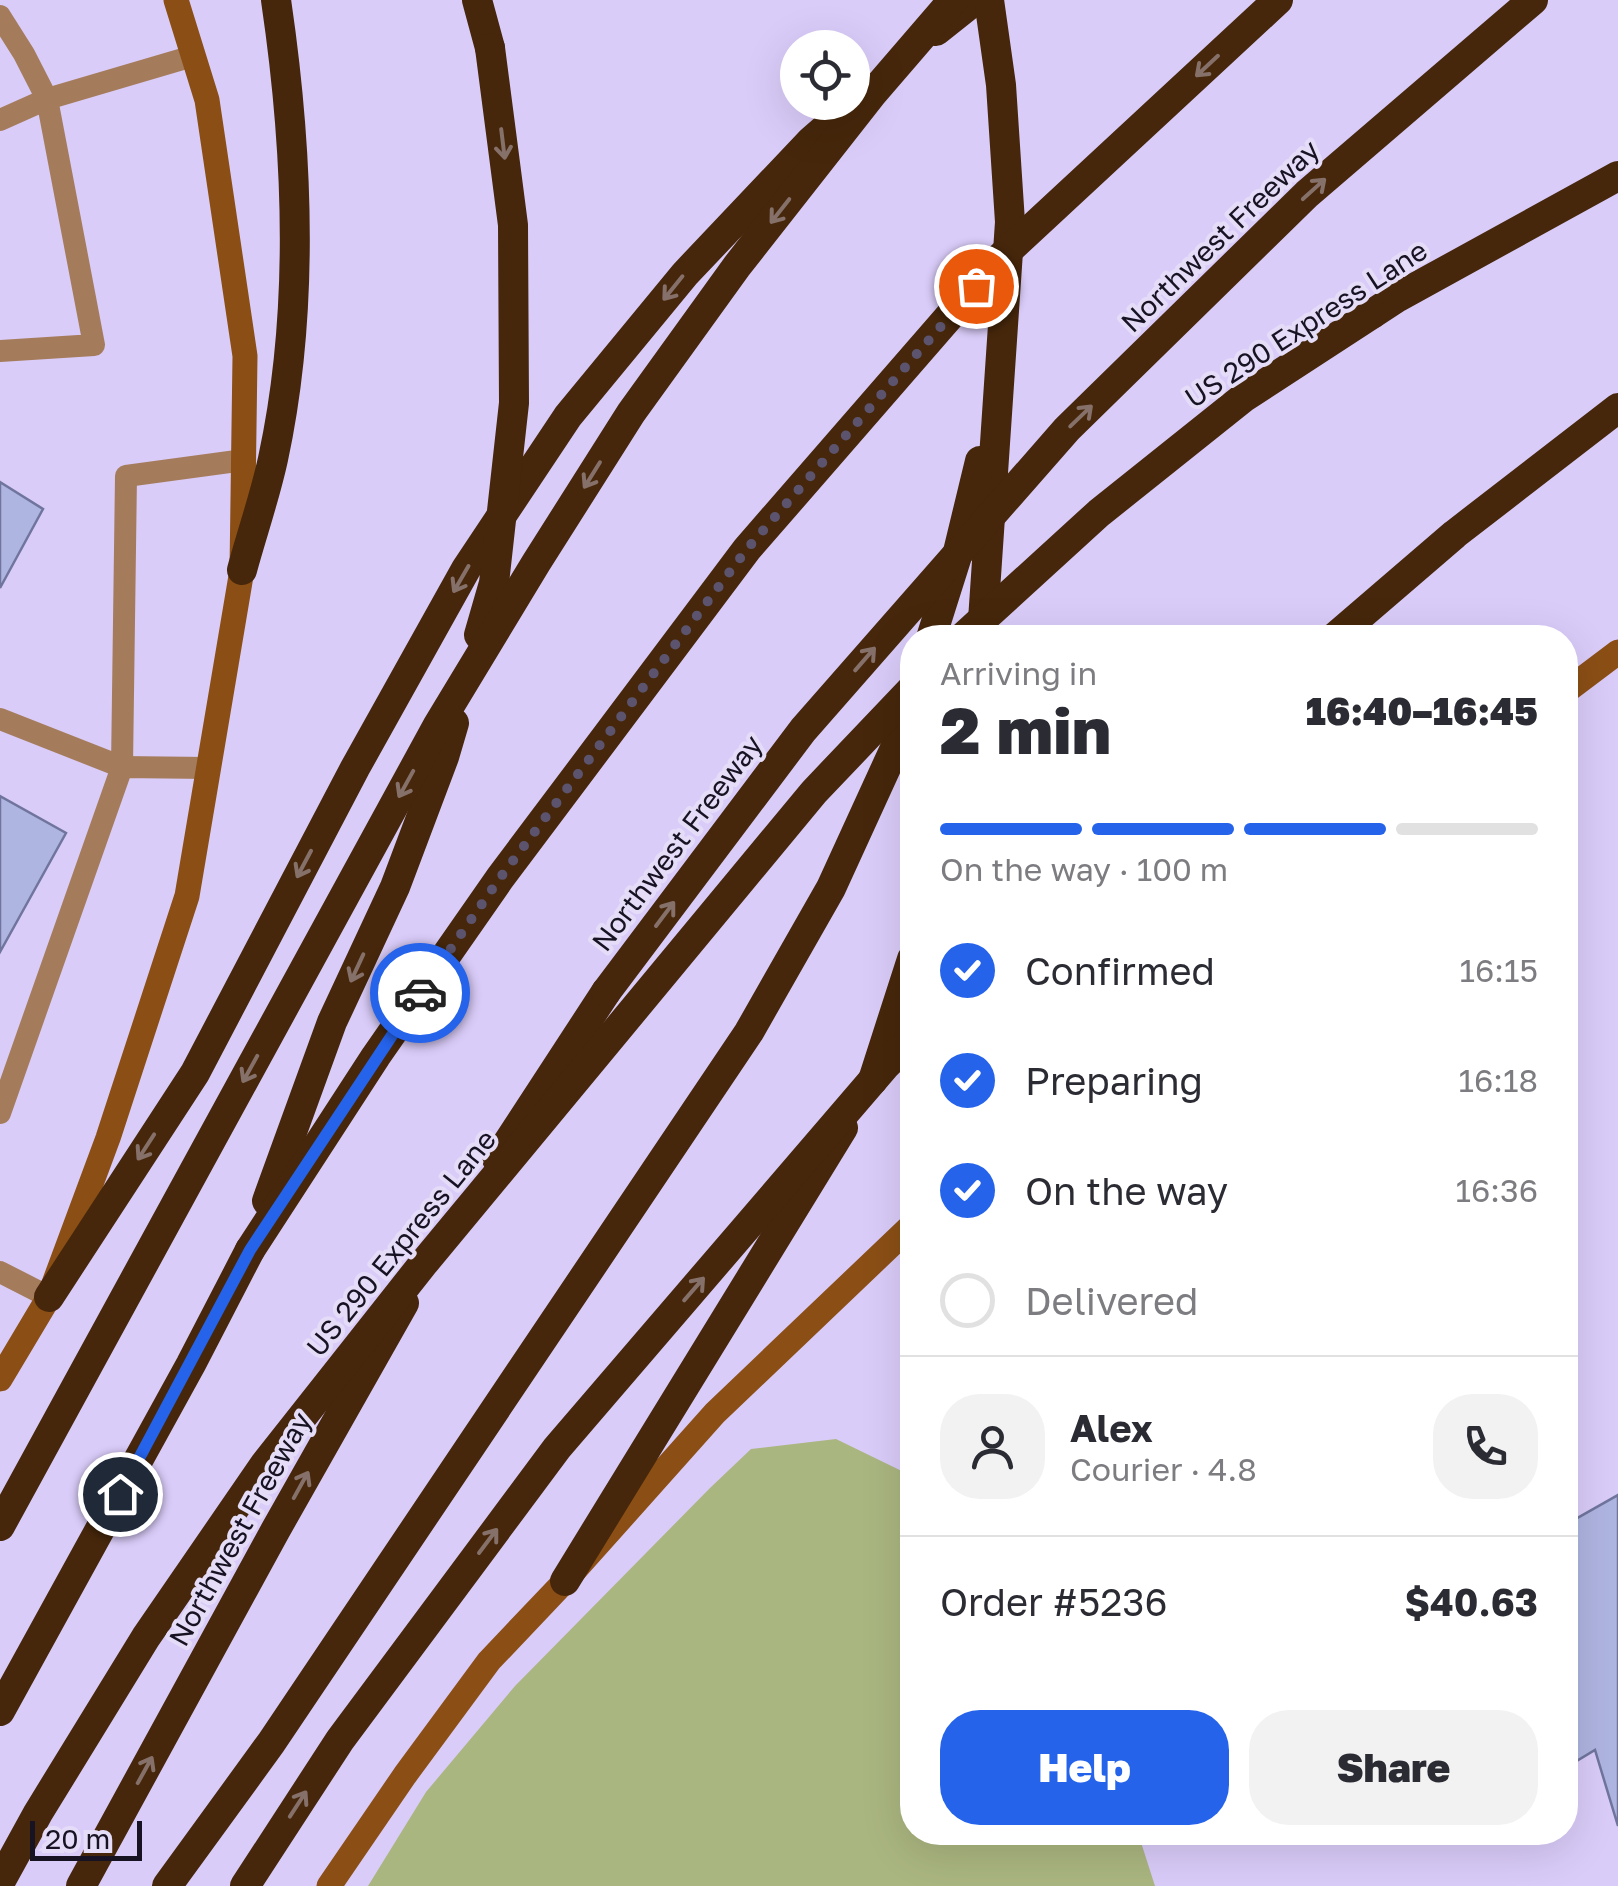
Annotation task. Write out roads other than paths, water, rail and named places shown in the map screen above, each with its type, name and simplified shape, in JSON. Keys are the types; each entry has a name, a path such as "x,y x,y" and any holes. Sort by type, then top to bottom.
{"highway":[{"path":"242,570 273,460 289,357 295,238 286,67 276,0"},
{"path":"250,1250 332,1022 396,887 444,757 494,583 514,403 513,225 490,48 477,0"},
{"path":"0,1526 438,725 536,563 631,413 737,266 872,94 953,0"},
{"path":"49,1298 195,1073 355,768 466,569 568,416 684,274 811,141 975,0"},
{"path":"983,625 1010,222 1002,86 989,0"},
{"path":"0,1711 250,1250 376,1056 500,878 747,549 1001,257 1278,0"},
{"name":"Northwest Freeway","path":"81,1886 418,1278 606,992 802,730 1066,430 1307,194 1533,0"},
{"name":"US 290 Express Lane","path":"976,625 1099,513 1243,398 1398,297 1618,176"},
{"path":"935,625 957,556 1000,380"},
{"path":"1349,625 1455,534 1618,408"},
{"name":"US 290 Express Lane","path":"0,1882 146,1637 266,1464 423,1264 802,807 900,702"},
{"path":"167,1886 271,1743 749,1032 831,888 900,735"},
{"path":"564,1581 876,1075 900,998"},
{"path":"244,1886 340,1740 558,1448 900,1052"}],"main road":[{"path":"0,1379 49,1298 108,1138 186,896 242,570 245,356 207,100 176,0"},
{"path":"1578,682 1618,652"},
{"path":"330,1886 489,1661 716,1413 900,1237"}],"lane":[{"path":"0,16 47,99 94,345 0,351"},
{"path":"0,120 47,99 193,56"},
{"path":"0,1113 122,767 126,476 244,460"},
{"path":"0,719 122,767 208,768"},
{"path":"0,1272 49,1298"}]}
